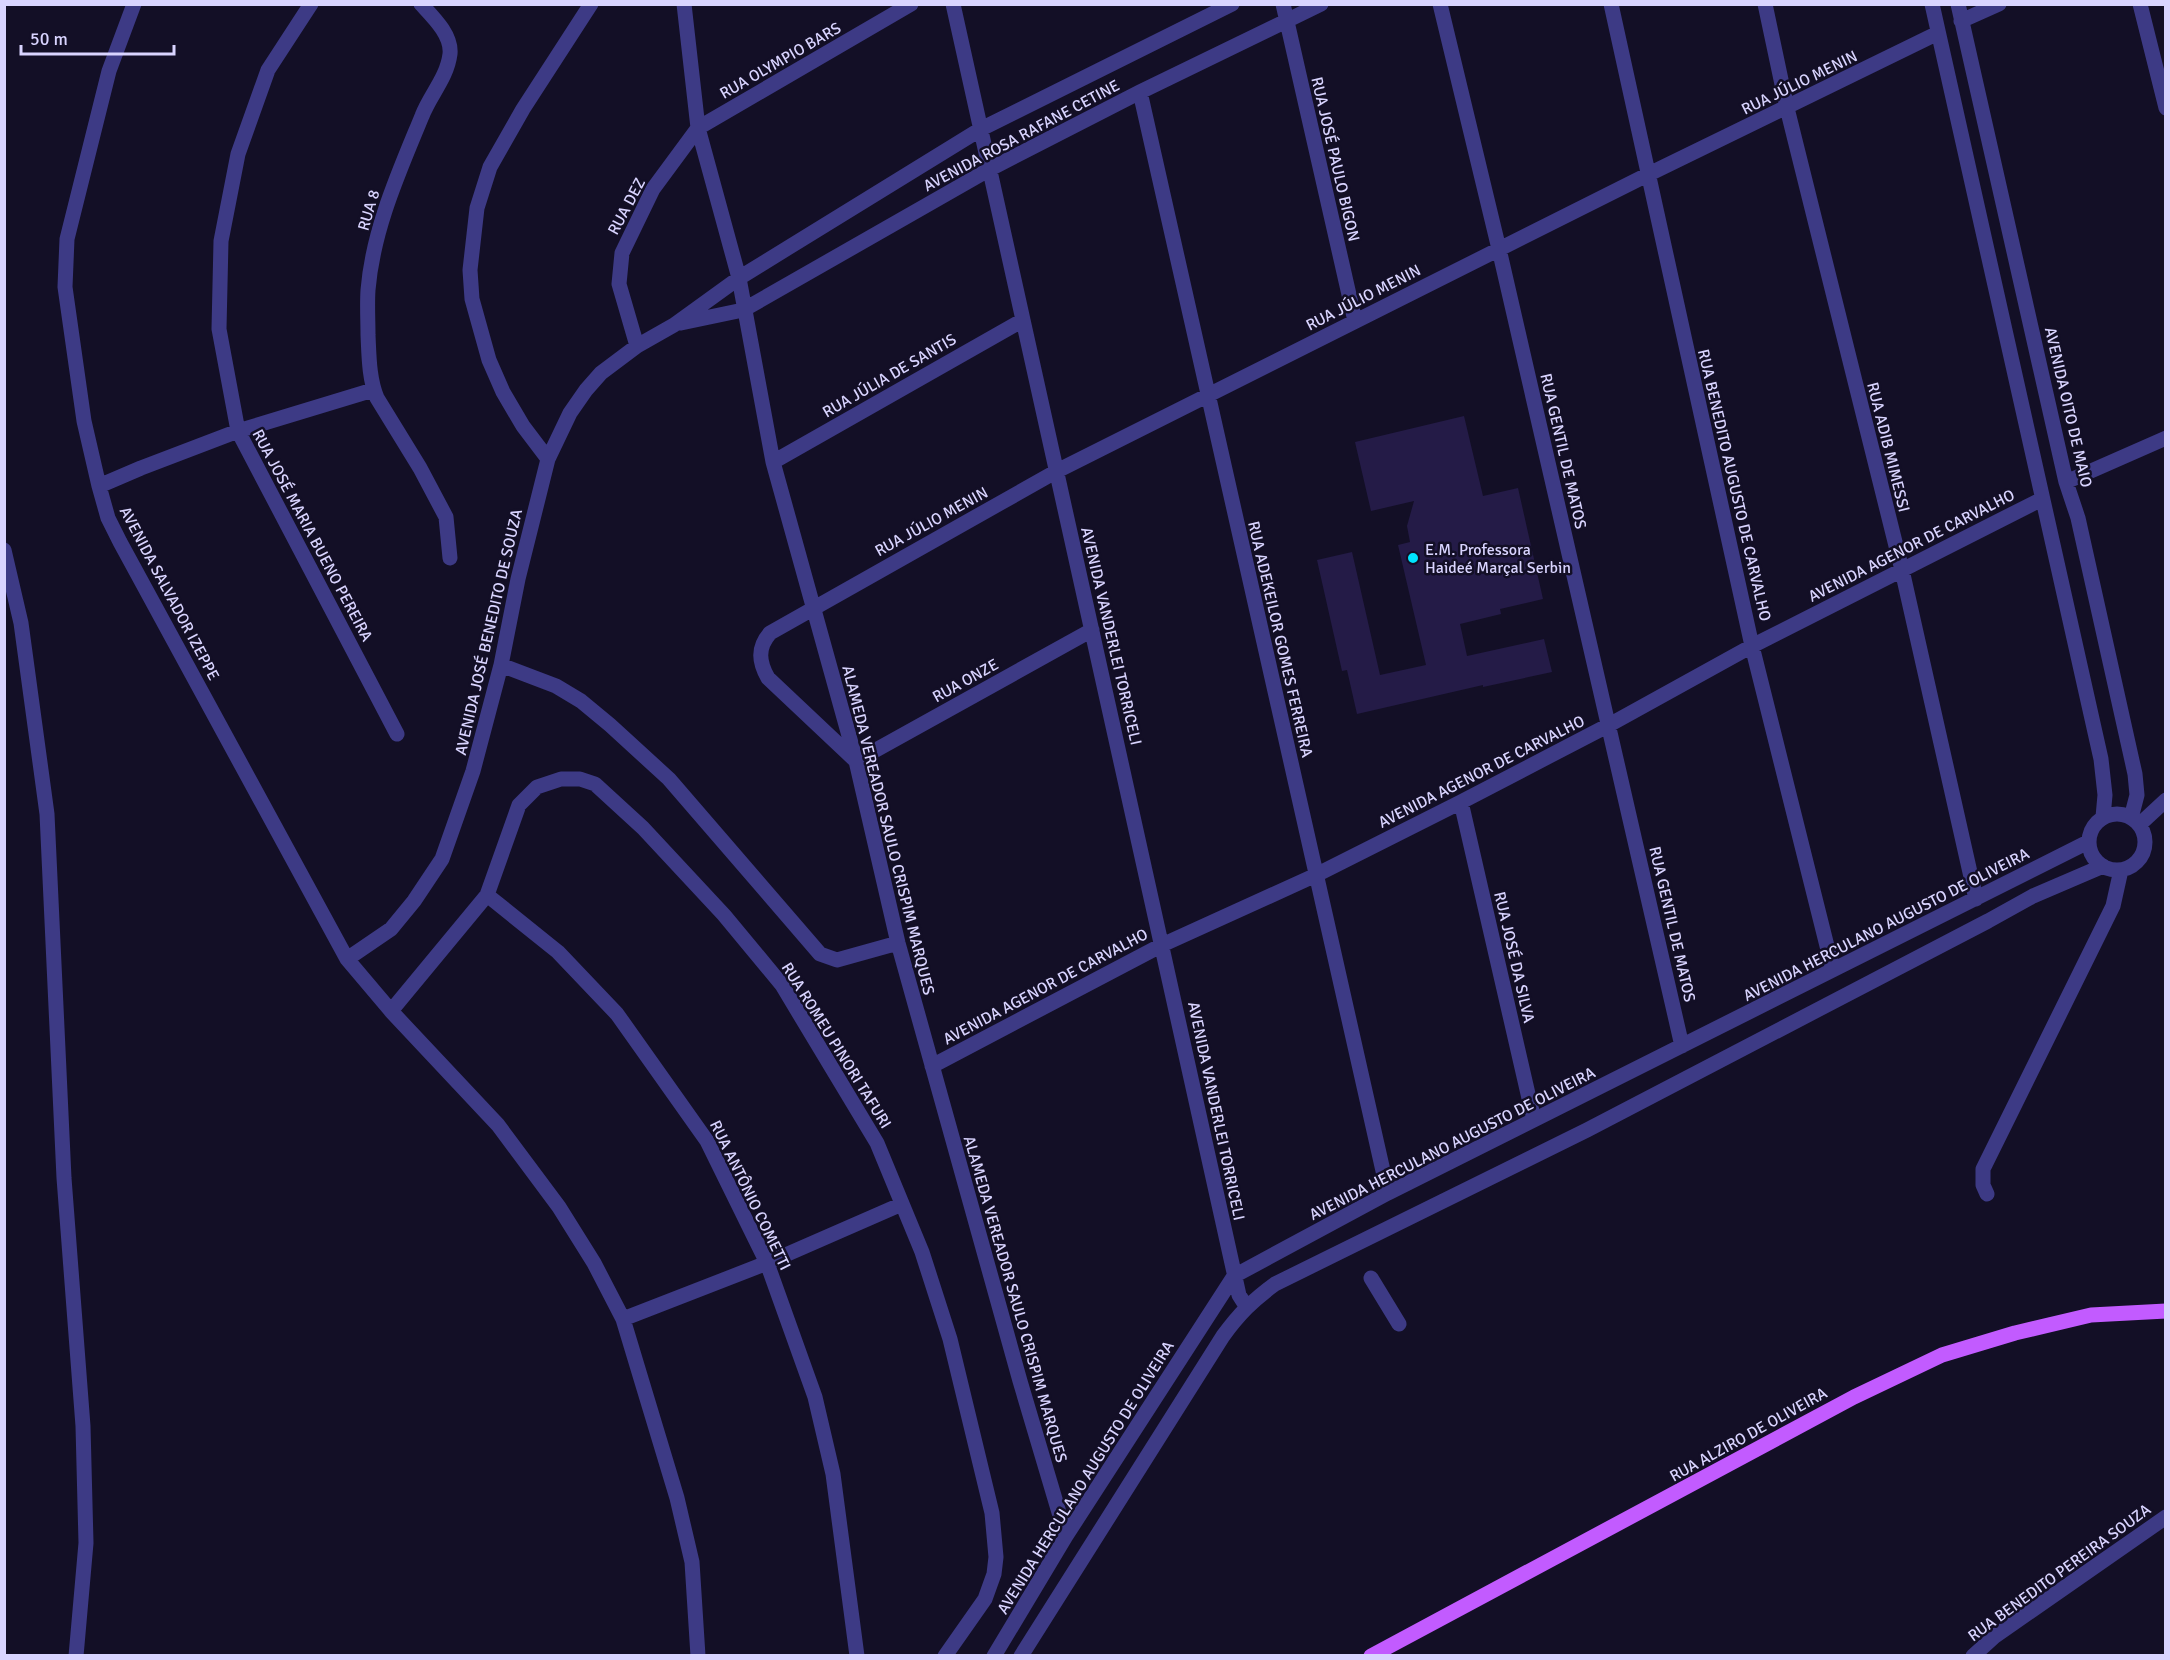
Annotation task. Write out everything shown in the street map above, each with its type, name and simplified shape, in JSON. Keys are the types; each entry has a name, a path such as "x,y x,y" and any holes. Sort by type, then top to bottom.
{"main road":[{"name":"RUA ALZIRO DE OLIVEIRA","path":"1371,1656 1854,1397 1942,1355 2015,1333 2091,1315 2166,1311"}],"street":[{"name":"AVENIDA SALVADOR IZEPPE","path":"134,4 109,71 67,239 65,287 84,421 108,518 348,960 391,1011 498,1125 558,1207 594,1263 623,1319 677,1498 692,1562 697,1610 698,1656"},
{"name":"RUA JOSÉ MARIA BUENO PEREIRA","path":"311,4 268,70 238,154 220,240 219,329 238,431 398,734"},
{"name":"RUA 8","path":"421,4 442,27 450,52 445,74 423,111 393,186 380,227 368,289 369,354 373,390 420,468 446,517 450,558"},
{"path":"548,459 523,426 503,392 489,360 472,299 470,270 477,208 490,167 591,4"},
{"name":"ALAMEDA VEREADOR SAULO CRISPIM MARQUES","path":"684,4 698,128 739,278 743,310 773,462 856,761 898,944 1020,1381 1066,1536"},
{"name":"RUA OLYMPIO BARS","path":"698,128 911,4"},
{"name":"AVENIDA VANDERLEI TORRICELI","path":"953,4 1234,1276 1239,1295 1246,1306"},
{"name":"AVENIDA ROSA RAFANE CETINE","path":"739,278 981,129 1232,4"},
{"name":"RUA JOSÉ PAULO BIGON","path":"1283,4 1355,321"},
{"name":"AVENIDA ROSA RAFANE CETINE","path":"743,310 990,170 1140,92 1321,4"},
{"name":"RUA GENTIL DE MATOS","path":"1440,4 1499,249 1682,1046"},
{"name":"RUA BENEDITO AUGUSTO DE CARVALHO","path":"1611,4 1752,646 1833,970"},
{"name":"RUA ADIB MIMESSI","path":"1765,4 1787,108 1902,570 1976,899"},
{"path":"1932,4 2101,759 2105,795 2103,817"},
{"name":"AVENIDA OITO DE MAIO","path":"1958,4 2066,482 2078,518 2135,774 2137,795 2135,821 2143,833 2145,843 2138,861 2121,870"},
{"path":"1961,21 1999,4"},
{"path":"2140,4 2166,108"},
{"name":"RUA JÚLIO MENIN","path":"856,761 768,678 762,667 760,653 764,640 770,633 1057,471 1647,175 1938,33"},
{"name":"RUA ADEKEILOR GOMES FERREIRA","path":"1140,92 1388,1193"},
{"name":"RUA DEZ","path":"637,346 619,284 622,253 653,189 698,128"},
{"name":"AVENIDA JOSÉ BENEDITO DE SOUZA","path":"348,960 391,929 414,901 442,859 473,771 501,665 518,579 548,459 570,413 601,373 637,346 674,325 739,278"},
{"name":"AVENIDA JOSÉ BENEDITO DE SOUZA","path":"674,325 743,310"},
{"name":"RUA JÚLIA DE SANTIS","path":"773,462 1023,320"},
{"path":"99,486 238,431 373,390"},
{"path":"2066,482 2166,438"},
{"name":"AVENIDA AGENOR DE CARVALHO","path":"932,1066 1162,945 1316,875 1461,802 1609,725 1752,646 2042,499"},
{"path":"4,550 21,623 46,814 64,1178 83,1426 86,1543 75,1656"},
{"name":"RUA ONZE","path":"856,761 1092,630"},
{"path":"501,665 556,686 581,701 610,725 669,779 820,954 837,960 898,944"},
{"name":"RUA ROMEU PINORI TAFURI","path":"391,1011 487,895 519,805 537,787 561,778 580,779 595,784 643,828 724,915 782,985 877,1143 922,1252 950,1339 992,1513 995,1546 994,1574 985,1599 945,1656"},
{"path":"1988,1194 1983,1185 1983,1169 2113,906 2121,870 2111,870 2095,860 2088,842 2096,824 2103,817 2122,815 2135,821 2166,800"},
{"name":"RUA JOSÉ DA SILVA","path":"1461,802 1534,1120"},
{"name":"AVENIDA HERCULANO AUGUSTO DE OLIVEIRA","path":"994,1656 1066,1536 1234,1276 1388,1193 2088,842"},
{"path":"1021,1656 1223,1336 1246,1306 1275,1284 1598,1125 2033,896 2103,866"},
{"name":"RUA ANTÔNIO COMETTI","path":"487,895 558,952 617,1014 707,1141 767,1263 815,1397 831,1463 857,1656"},
{"path":"623,1319 767,1263 902,1204"},
{"path":"1371,1278 1399,1324"},
{"name":"RUA BENEDITO PEREIRA SOUZA","path":"1973,1656 1995,1636 2166,1517"}],"building":[{"path":"1464,416 1483,496 1518,488 1543,599 1500,609 1501,614 1460,624 1467,656 1544,639 1552,672 1483,687 1483,685 1357,714 1347,670 1342,671 1317,560 1352,552 1380,675 1426,665 1398,545 1410,542 1407,526 1414,501 1371,511 1355,442"}],"place":[{"name":"E.M. Professora Haideé Marçal Serbin","path":"1413,558"}]}
